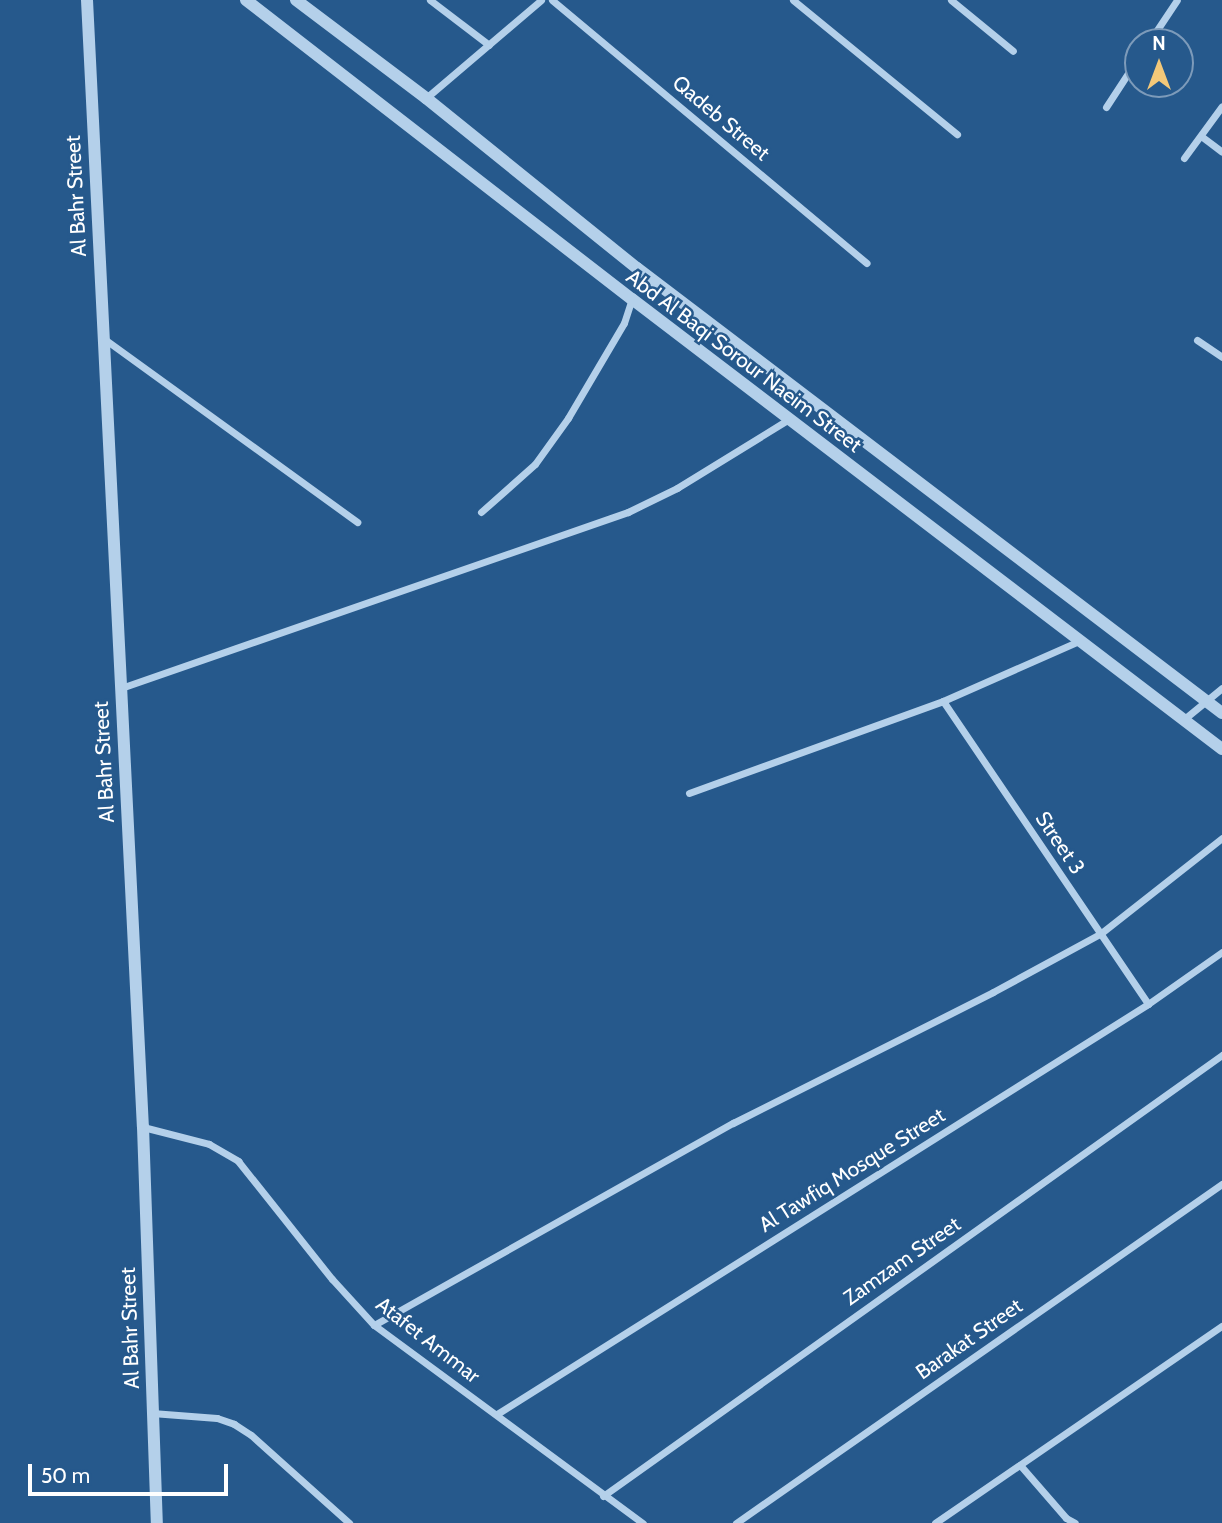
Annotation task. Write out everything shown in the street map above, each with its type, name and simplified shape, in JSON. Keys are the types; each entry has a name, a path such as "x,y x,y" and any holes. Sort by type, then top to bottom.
{"street":[{"name":"Al Bahr Street","path":"87,0 143,1128 157,1523"},
{"name":"Abd Al Baqi Sorour Naeim Street","path":"246,0 632,299 1222,749"},
{"name":"Abd Al Baqi Sorour Naeim Street","path":"296,0 426,98 637,268 1222,713"},
{"path":"430,0 489,45"},
{"path":"426,98 541,0"},
{"name":"Qadeb Street","path":"552,0 867,263"},
{"path":"793,0 957,134"},
{"path":"951,0 1013,51"},
{"path":"1158,28 1177,0"},
{"path":"1106,107 1124,79"},
{"path":"1184,158 1222,106"},
{"path":"1200,136 1222,152"},
{"path":"481,512 535,464 568,418 624,323 632,299"},
{"path":"102,338 357,522"},
{"path":"1197,340 1222,357"},
{"path":"120,689 628,512 677,488 789,419"},
{"path":"689,793 943,701 1079,641"},
{"path":"1183,720 1222,688"},
{"name":"Street 3","path":"943,701 1148,1004"},
{"path":"374,1325 733,1123 993,992 1100,934 1222,838"},
{"name":"Al Tawfiq Mosque Street","path":"497,1414 1148,1004 1222,952"},
{"name":"Zamzam Street","path":"603,1496 1222,1055"},
{"name":"Atafet Ammar","path":"143,1128 209,1144 237,1161 332,1279 374,1325 643,1523"},
{"name":"Barakat Street","path":"736,1523 1222,1184"},
{"path":"935,1523 1222,1326"},
{"path":"152,1413 217,1418 234,1424 251,1435 349,1523"},
{"path":"1020,1465 1066,1518 1075,1523"}]}
